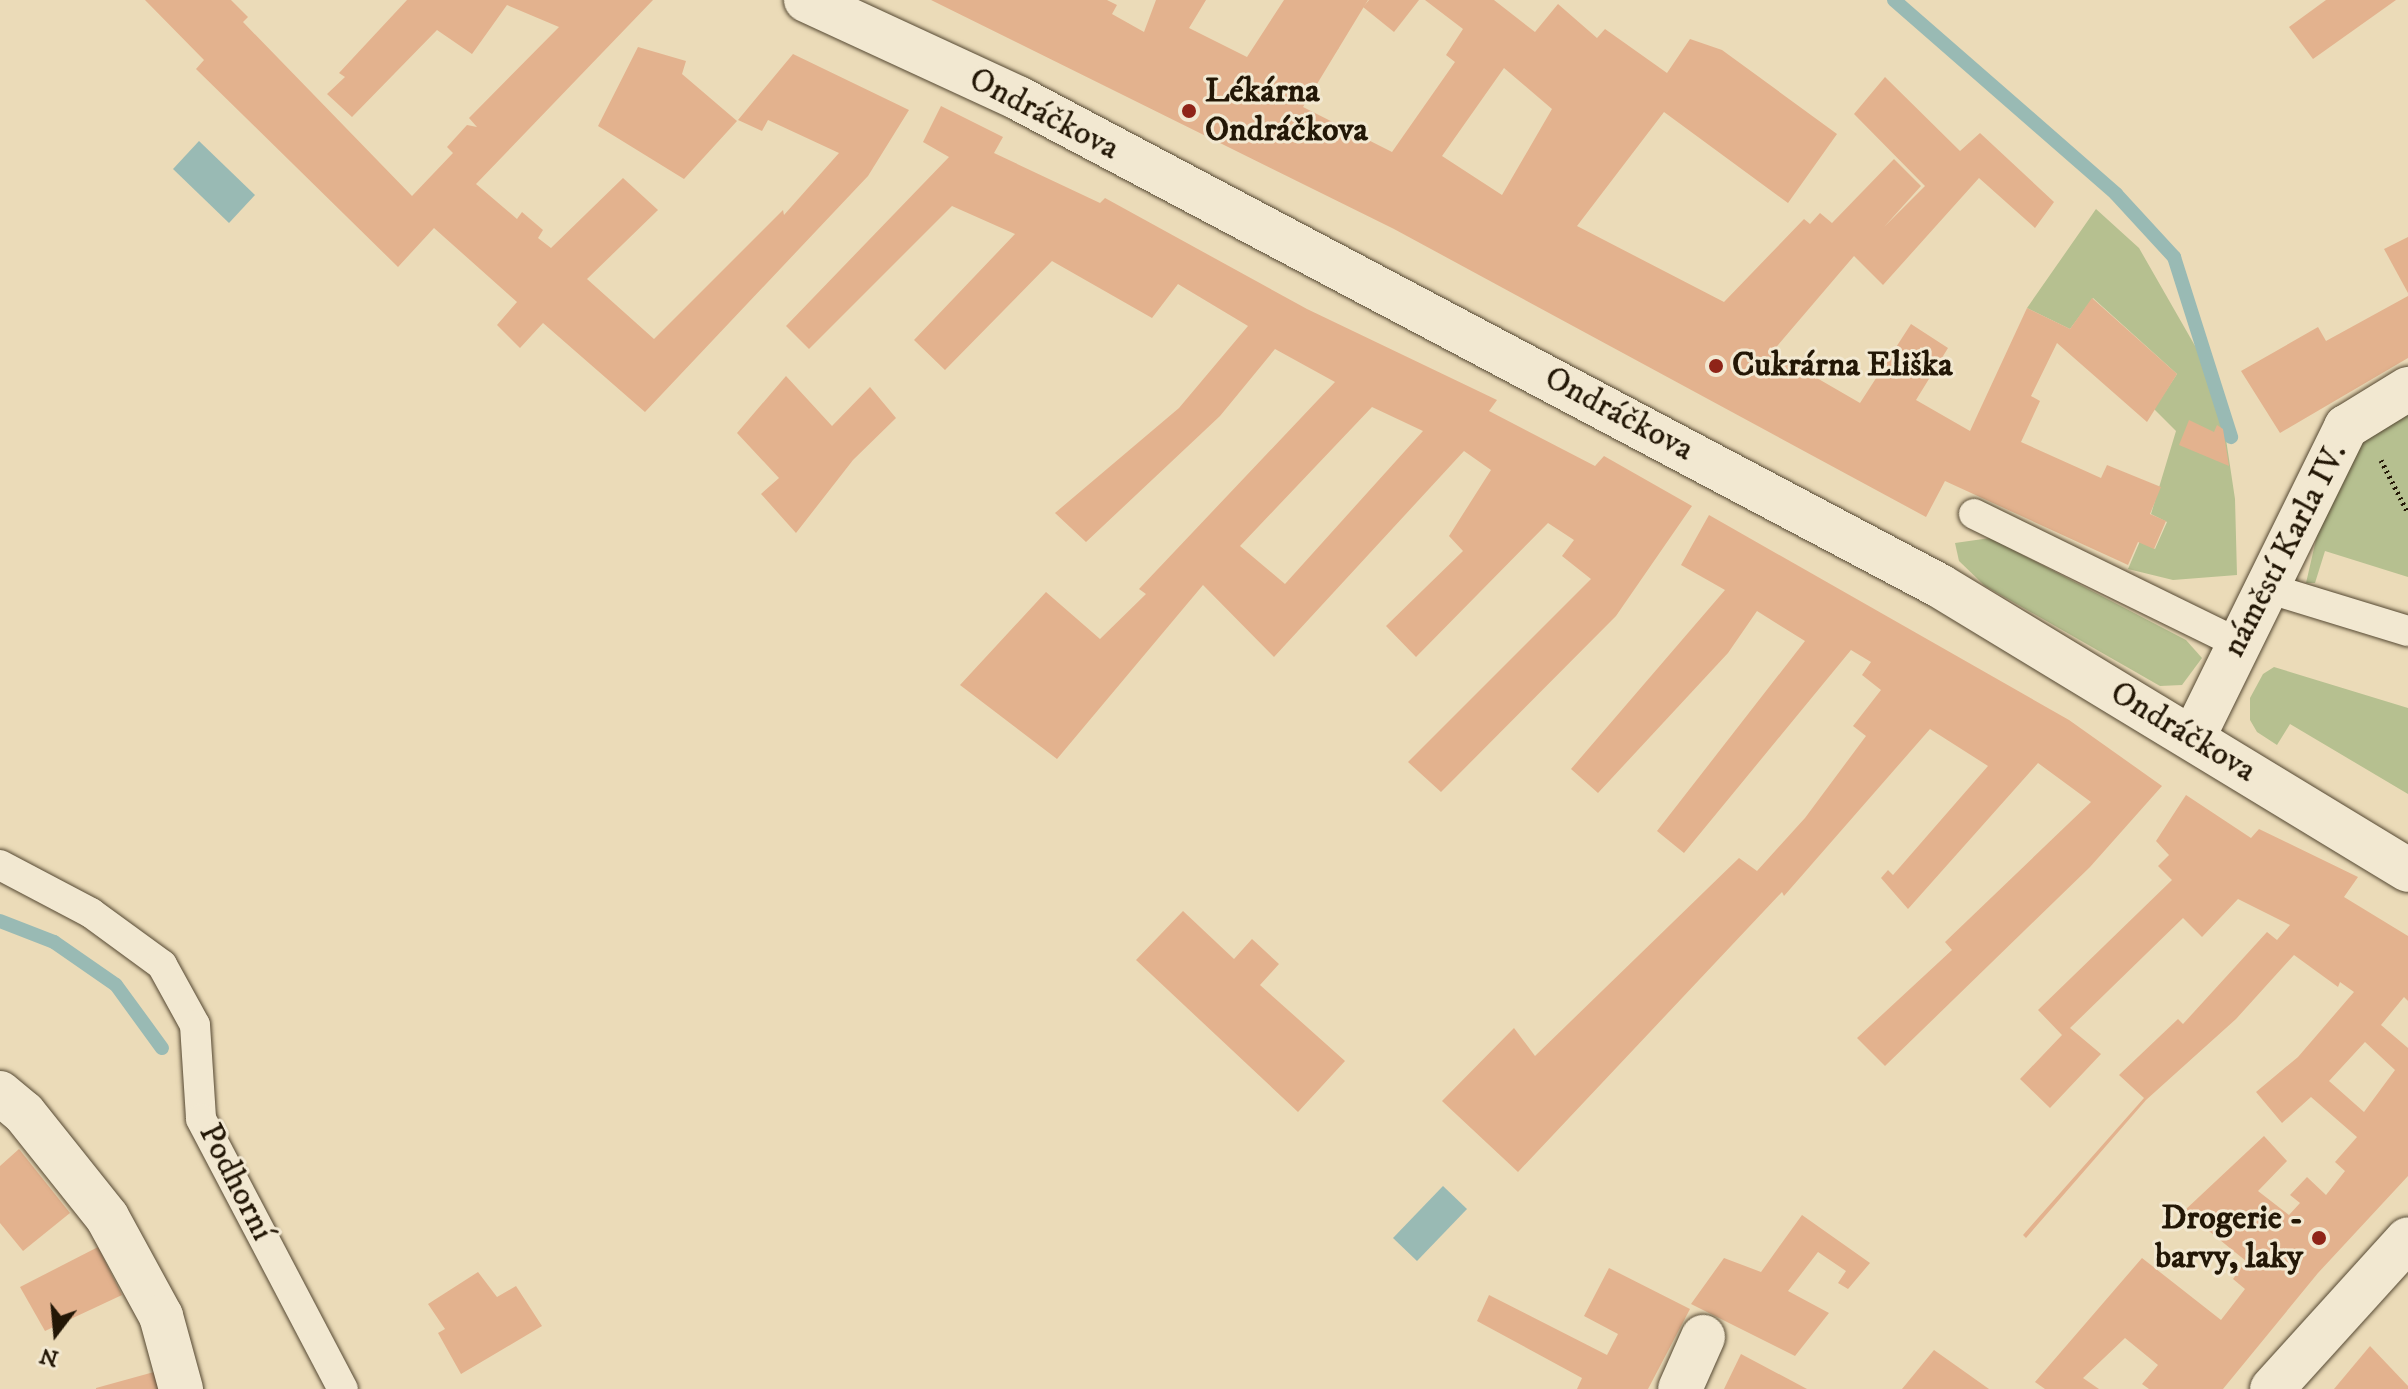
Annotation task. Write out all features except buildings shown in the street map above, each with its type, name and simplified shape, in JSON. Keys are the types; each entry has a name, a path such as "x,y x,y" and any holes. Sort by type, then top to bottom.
{"street":[{"name":"Ondráčkova","path":"806,0 1018,98 1940,586 2408,870"},
{"name":"náměstí Karla IV.","path":"2193,738 2237,643 2346,427 2408,389"},
{"path":"0,1093 24,1113 107,1217 161,1316 181,1389"},
{"path":"2272,1389 2408,1239"},
{"path":"1680,1389 1703,1337"}],"lane":[{"path":"1974,514 2237,643"},
{"path":"2271,574 2408,631"},
{"name":"Podhorní","path":"0,865 91,913 162,965 195,1025 201,1119 343,1389"}],"green space":[{"path":"2096,209 2139,248 2218,386 2235,499 2237,575 2173,580 2128,569 2140,541 2155,549 2167,522 2151,514 2176,431 2154,409 2177,374 2093,298 2070,329 2027,308"},
{"path":"2408,404 2408,577 2325,551 2315,583 2306,583 2318,531 2359,435"},
{"path":"1990,538 2186,640 2202,658 2182,685 2160,686 1985,586 1959,561 1955,543"},
{"path":"2274,667 2408,708 2408,794 2290,724 2277,745 2257,732 2250,720 2250,698 2263,674"}],"water":[{"path":"199,141 255,195 229,223 173,169"},
{"path":"1443,1186 1467,1209 1417,1261 1393,1238"}],"waterway":[{"path":"1894,0 2116,194 2174,257 2231,437"},
{"path":"0,921 54,942 116,985 162,1048"}],"place":[{"name":"Lékárna Ondráčkova","path":"1189,111"},
{"name":"Cukrárna Eliška","path":"1716,366"},
{"name":"Drogerie - barvy, laky","path":"2319,1238"}]}
